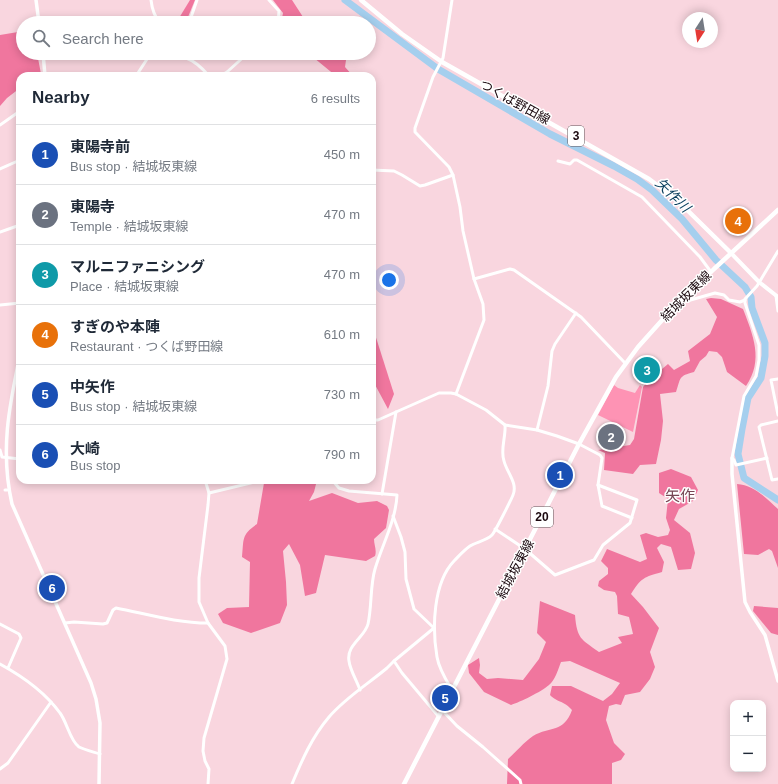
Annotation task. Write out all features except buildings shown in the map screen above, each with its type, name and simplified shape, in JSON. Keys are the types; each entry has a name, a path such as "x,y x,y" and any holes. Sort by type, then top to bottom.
{"main road":[{"name":"つくば野田線","path":"361,0 441,64 649,179 677,200 731,253"},
{"path":"777,297 759,282 731,253 778,210"},
{"name":"結城坂東線","path":"404,784 608,390 625,363 651,332 731,253"}],"street":[{"path":"36,0 38,16"},
{"path":"151,0 155,16"},
{"path":"191,16 197,0"},
{"path":"269,0 279,11 279,16"},
{"path":"452,0 444,55 441,64 435,73 415,128 415,132 449,167 460,207 463,231 474,278 483,304 484,320 456,394"},
{"path":"44,60 45,72"},
{"path":"139,72 147,60"},
{"path":"191,60 206,72"},
{"path":"227,72 240,60"},
{"path":"0,125 16,114"},
{"path":"558,161 570,164 574,160 577,160 639,195 713,270"},
{"path":"0,169 16,162"},
{"path":"376,170 394,171 420,186 452,175"},
{"path":"0,232 16,226"},
{"path":"681,301 687,301 715,293 724,295 729,300 740,302 746,299 759,282 778,251"},
{"path":"474,278 510,269 514,270 576,313 625,363"},
{"path":"777,297 778,312"},
{"path":"746,299 759,345 759,360 756,376 744,396 732,458 732,474 745,602 766,635 778,681"},
{"path":"0,305 16,303"},
{"path":"537,430 548,386 552,350 576,313"},
{"path":"2,457 5,426 16,373"},
{"path":"778,379 771,380 778,415"},
{"path":"376,420 439,393 456,394 486,410 504,425 537,430 579,444 600,455 602,458 598,484 602,506 632,518"},
{"path":"382,494 396,412"},
{"path":"778,421 761,425 759,427 772,480 778,479"},
{"path":"452,690 445,679 437,657 434,628 438,598 441,584 446,572 470,546 492,536 514,494 515,485 503,460 502,453 505,433 504,425"},
{"path":"0,450 6,490 91,683 96,699 100,723 99,784"},
{"path":"2,457 16,459"},
{"path":"732,458 736,465 767,458"},
{"path":"206,484 209,493 198,590 198,602 208,623 225,646 227,659 204,738 203,751 205,761 209,769 208,784"},
{"path":"209,493 246,484"},
{"path":"336,484 339,488 349,491 397,495 393,516 374,570 368,625 352,647 350,654 349,661 360,690"},
{"path":"495,529 526,548 556,575 594,560 603,546 630,523 637,500 598,484"},
{"path":"393,516 405,552 406,579 414,609 434,628"},
{"path":"64,623 108,623 113,610 116,608 174,620 208,623"},
{"path":"0,624 19,634 21,638 8,668"},
{"path":"292,784 305,754 320,728 338,707 434,628"},
{"path":"394,661 402,674 439,717"},
{"path":"0,664 8,668 38,690 51,702 60,713 74,742 80,747 100,754"},
{"path":"0,768 8,763 51,702"},
{"path":"442,710 457,726 483,746 520,780 522,784"}],"shaded area":[{"path":"190,0 195,0 188,16 180,16"},
{"path":"273,0 292,0 302,16 282,16 283,13"},
{"path":"16,32 16,60 38,60 41,72 16,72 16,91 0,106 0,35"},
{"path":"317,60 346,60 345,67 349,72 331,72"},
{"path":"706,299 721,299 743,309 753,338 756,357 755,367 746,386 727,372 722,357 717,352 709,351 700,361 694,372 681,378 676,392 660,394 663,421 656,464 640,465 633,474 604,470 605,453 598,450 630,445 634,439 643,387 668,364 674,370 690,361 688,351 710,334 717,317"},
{"path":"376,338 394,394 388,409 376,386"},
{"path":"614,385 618,388 635,393 640,385 642,387 633,432 598,415"},
{"path":"671,469 691,477 698,490 693,501 679,509 674,520 690,533 695,553 691,569 678,570 671,547 661,544 657,548 664,562 662,572 651,575 640,581 631,594 659,628 650,652 655,667 650,679 640,692 625,695 621,705 616,704 609,706 606,720 614,743 625,754 621,760 612,763 612,784 507,784 508,759 533,736 561,726 569,717 572,710 550,695 552,686 571,686 603,701 612,694 620,683 570,661 561,662 555,678 549,685 541,691 511,705 484,692 469,673 468,665 479,658 479,673 487,679 498,678 523,680 539,659 546,642 537,633 540,601 575,615 577,629 581,638 599,652 622,643 618,637 633,634 629,617 618,614 617,596 615,592 604,590 598,586 599,581 608,574 608,568 601,561 607,549 640,562 647,559 640,535 646,533 658,537 668,535 670,530 666,518 668,499 659,493 659,473"},
{"path":"264,484 316,484 309,501 332,493 358,503 377,501 387,506 389,510 386,528 374,539 376,552 375,556 366,561 325,555 316,593 305,596 300,565 289,544 283,551 287,605 280,623 251,633 223,623 218,614 227,608 249,607 250,562 242,557 243,542 248,531 257,524"},
{"path":"737,484 754,489 778,509 778,568 772,551 769,549 758,555 744,554"},
{"path":"754,606 778,608 778,635 771,633 753,611"}],"waterway":[{"name":"矢作川","path":"345,0 367,16"},
{"name":"矢作川","path":"376,23 438,69 550,134 637,179 652,190 682,219 716,260 745,287 751,297 752,308 765,343 765,356 761,378 748,398 738,454 744,478 778,500"}],"place":[{"name":"すぎのや本陣","path":"738,221"},
{"name":"マルニファニシング","path":"647,370"},
{"name":"東陽寺","path":"611,437"},
{"name":"東陽寺前","path":"560,475"},
{"name":"大崎","path":"52,588"},
{"name":"中矢作","path":"445,698"}],"district":[{"name":"矢作","path":"680,495"}]}
